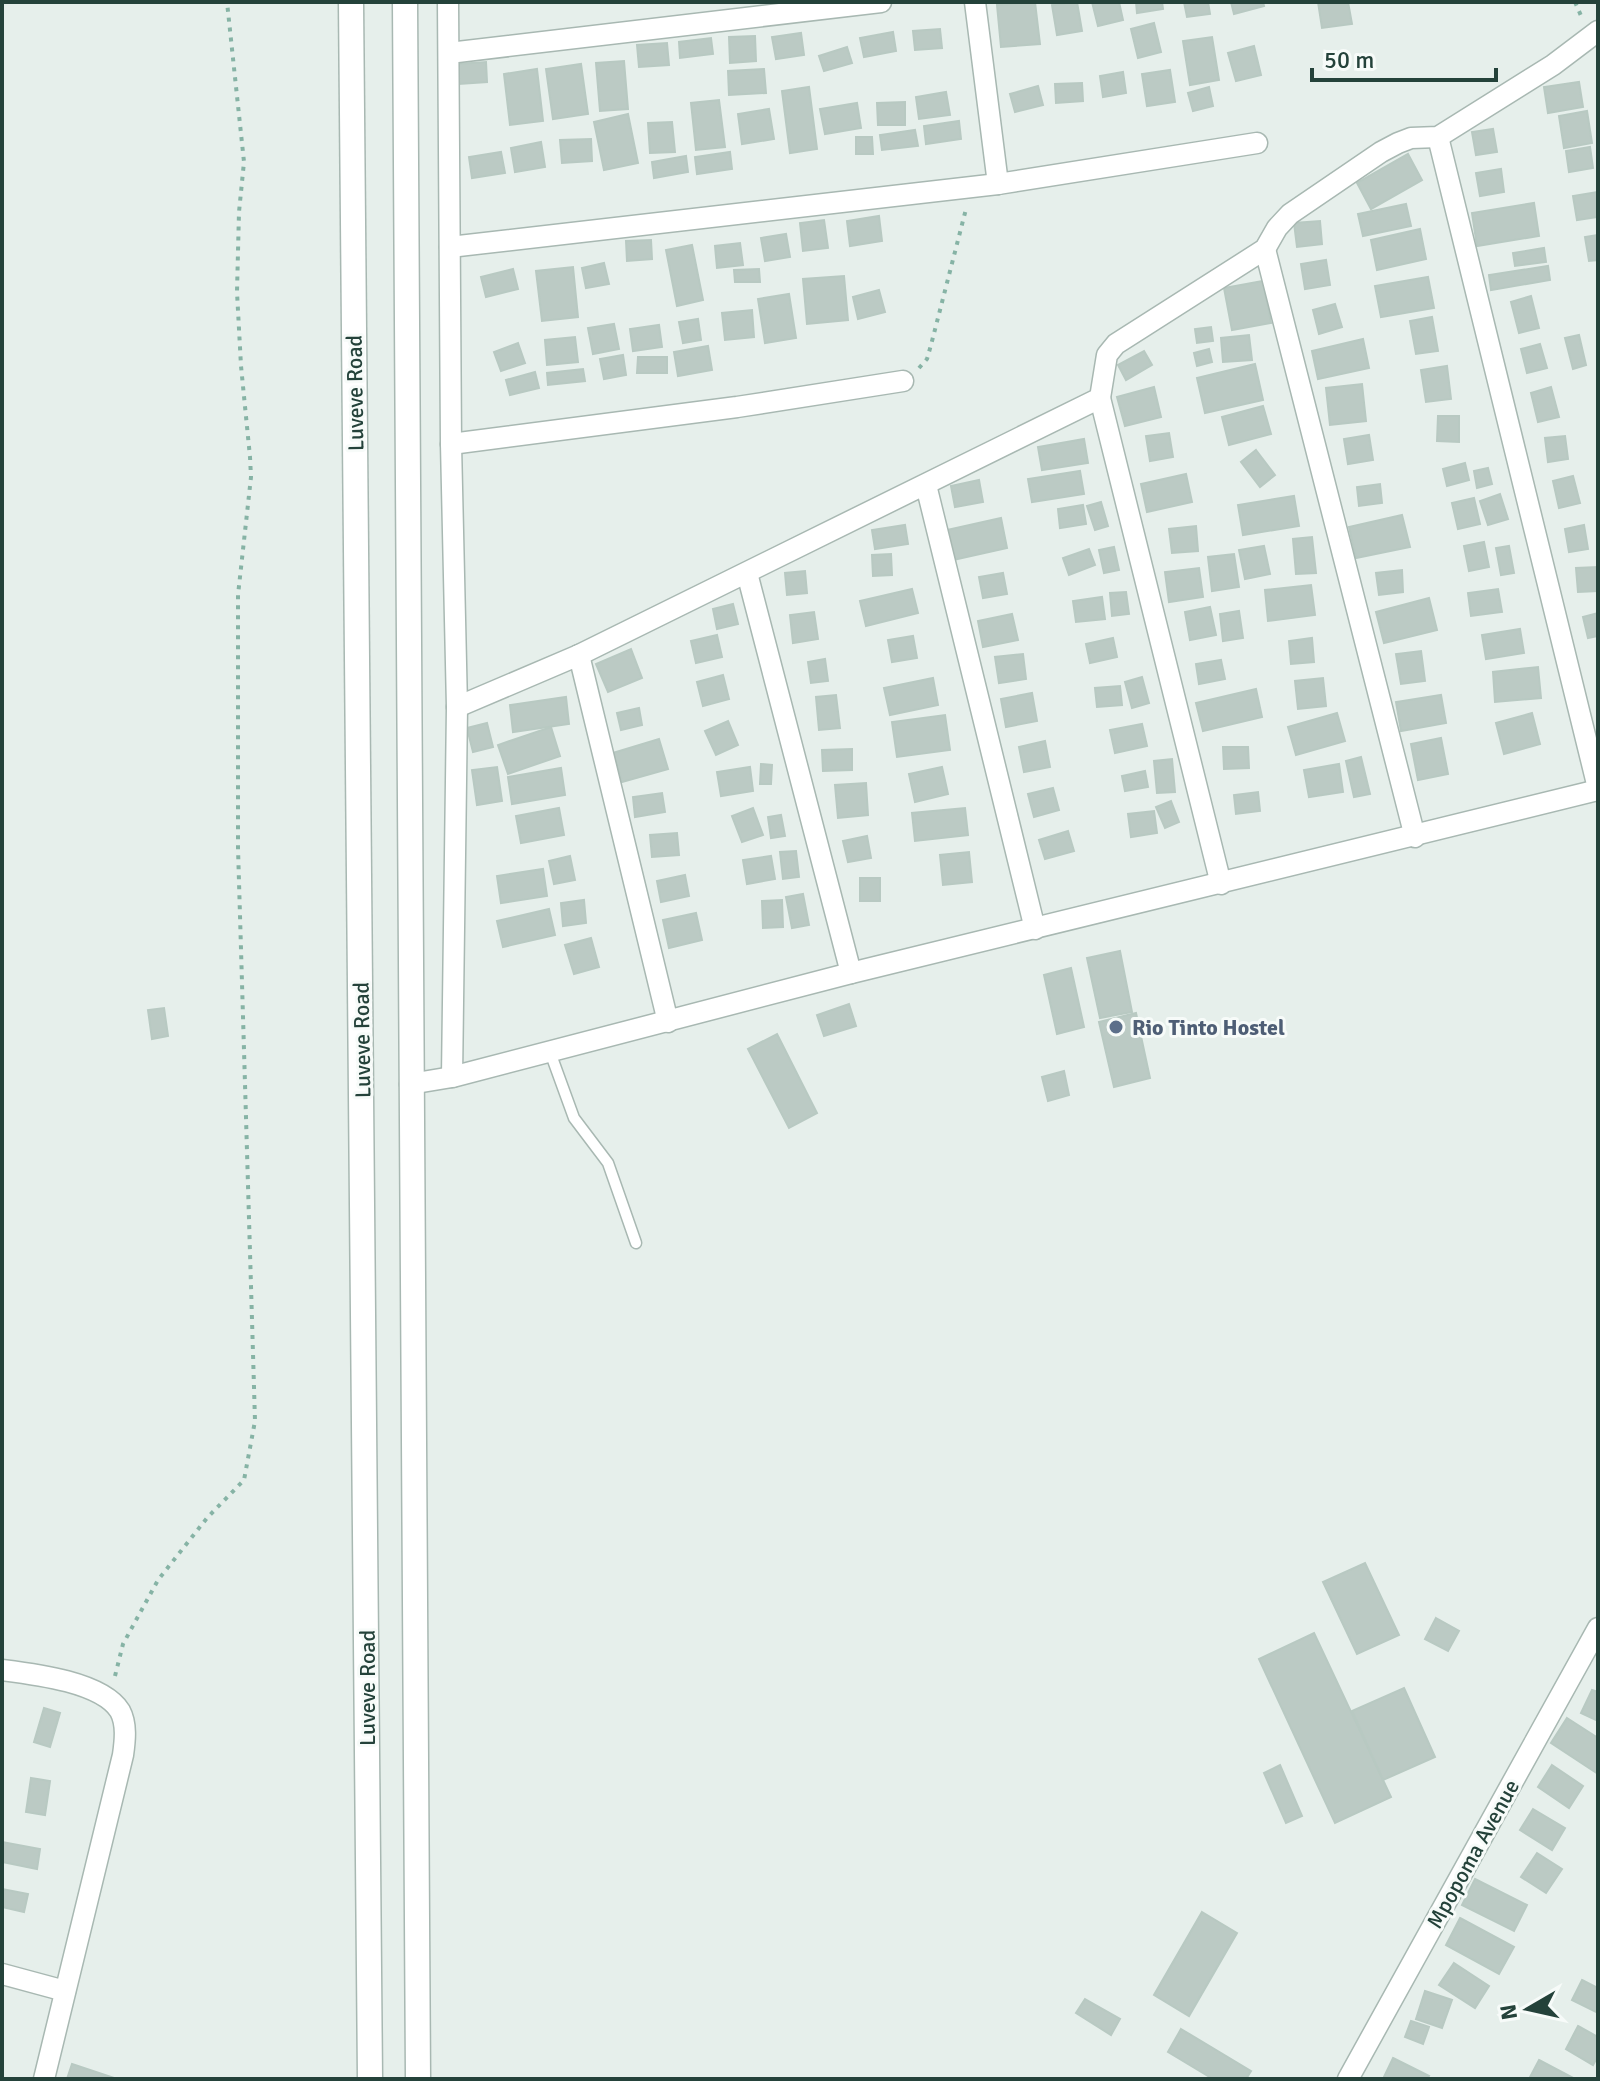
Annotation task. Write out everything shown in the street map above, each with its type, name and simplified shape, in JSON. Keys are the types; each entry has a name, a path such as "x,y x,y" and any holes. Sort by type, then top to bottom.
{"street":[{"name":"Luveve Road","path":"351,2 370,2079"},
{"path":"405,2 418,2079"},
{"path":"448,2 451,444 457,707 452,1077"},
{"path":"449,53 881,2"},
{"path":"975,2 998,184"},
{"path":"1221,884 1100,398 1107,355 1116,344 1265,249 1277,228 1290,214 1381,152 1411,138 1438,137 1553,65 1598,31"},
{"path":"410,1084 452,1077 851,973 1415,837 1598,789 1438,137"},
{"path":"450,247 972,188 1257,143"},
{"path":"1265,249 1415,837"},
{"path":"451,444 737,407 903,381"},
{"path":"457,707 579,655 1100,398"},
{"path":"926,485 1035,929"},
{"path":"747,573 851,973"},
{"path":"579,655 668,1022"},
{"name":"Mpopoma Avenue","path":"1348,2079 1598,1628"},
{"path":"2,1670 63,1680 109,1698 122,1714 126,1734 44,2079"},
{"path":"2,1974 65,1991"}],"lane":[{"path":"550,1052 574,1118 608,1163 636,1243"}],"path":[{"path":"109,1698 123,1644 158,1580 207,1518 244,1480 255,1421 240,969 238,797 238,595 250,457 237,292 244,162 227,2"},
{"path":"903,381 927,359 972,188"}],"building":[{"path":"1035,2 1040,44 1001,47 997,5"},
{"path":"1077,2 1082,31 1057,35 1052,5"},
{"path":"1092,2 1119,2 1123,20 1098,26"},
{"path":"1136,2 1162,2 1163,9 1137,13"},
{"path":"1184,2 1208,2 1210,14 1187,17"},
{"path":"1231,2 1263,2 1264,6 1234,14"},
{"path":"1318,2 1348,2 1352,24 1322,28"},
{"path":"1154,23 1161,52 1138,58 1131,29"},
{"path":"940,29 942,48 915,50 913,31"},
{"path":"893,32 896,51 864,57 860,38"},
{"path":"801,33 804,55 776,59 772,37"},
{"path":"755,36 756,61 730,63 729,37"},
{"path":"1212,37 1219,80 1190,85 1183,41"},
{"path":"711,38 713,54 680,58 679,42"},
{"path":"667,43 669,65 639,67 637,45"},
{"path":"1254,46 1261,75 1236,81 1228,53"},
{"path":"847,47 852,63 824,71 819,56"},
{"path":"624,61 628,109 600,111 596,63"},
{"path":"486,62 487,82 459,84 458,64"},
{"path":"581,64 588,114 553,119 546,69"},
{"path":"537,69 543,121 510,125 504,74"},
{"path":"764,69 766,93 729,95 728,71"},
{"path":"1170,70 1175,102 1147,106 1142,74"},
{"path":"1123,72 1126,93 1103,97 1100,76"},
{"path":"1579,82 1583,107 1548,113 1544,87"},
{"path":"1082,83 1083,101 1056,103 1055,84"},
{"path":"1038,86 1043,105 1015,112 1010,94"},
{"path":"809,87 817,149 790,153 782,91"},
{"path":"1209,87 1213,106 1193,111 1188,93"},
{"path":"946,92 950,115 919,119 916,97"},
{"path":"719,100 725,147 696,150 691,103"},
{"path":"905,102 905,125 878,125 877,103"},
{"path":"857,103 861,128 825,134 820,109"},
{"path":"769,109 774,139 742,144 738,114"},
{"path":"1587,111 1592,143 1564,148 1559,116"},
{"path":"628,114 638,163 604,170 594,122"},
{"path":"959,121 961,139 926,144 924,126"},
{"path":"672,122 675,152 650,153 648,123"},
{"path":"1493,129 1497,152 1476,155 1472,132"},
{"path":"915,130 918,146 882,150 880,135"},
{"path":"856,137 872,137 873,154 856,154"},
{"path":"591,139 592,161 562,163 560,140"},
{"path":"541,142 545,167 515,172 511,148"},
{"path":"1590,147 1593,168 1569,172 1566,151"},
{"path":"501,152 505,173 472,178 469,157"},
{"path":"730,152 732,169 697,174 695,157"},
{"path":"1408,154 1422,180 1371,209 1357,183"},
{"path":"686,156 688,172 654,178 652,162"},
{"path":"1501,169 1504,192 1480,196 1476,173"},
{"path":"1598,192 1598,217 1577,220 1573,196"},
{"path":"1534,203 1539,236 1477,246 1472,213"},
{"path":"1406,204 1411,226 1363,236 1358,214"},
{"path":"879,216 882,241 850,246 847,221"},
{"path":"824,220 828,248 803,251 800,223"},
{"path":"1320,221 1322,244 1297,247 1294,223"},
{"path":"1420,229 1426,259 1377,270 1371,240"},
{"path":"786,234 790,257 765,261 761,238"},
{"path":"1598,235 1598,260 1589,261 1585,237"},
{"path":"651,240 652,259 627,261 626,241"},
{"path":"740,243 743,265 717,268 715,246"},
{"path":"692,245 703,300 677,306 666,250"},
{"path":"1544,248 1546,262 1515,266 1513,253"},
{"path":"1326,260 1330,285 1305,289 1301,264"},
{"path":"604,263 609,284 586,288 582,268"},
{"path":"1548,266 1550,280 1491,290 1489,275"},
{"path":"573,267 578,317 542,321 536,271"},
{"path":"513,269 518,289 486,297 481,277"},
{"path":"759,269 760,282 735,282 734,270"},
{"path":"844,276 848,320 807,324 803,279"},
{"path":"1428,277 1434,308 1381,317 1375,286"},
{"path":"1263,281 1271,323 1232,330 1224,288"},
{"path":"879,290 885,312 858,319 853,297"},
{"path":"789,294 796,338 765,343 758,299"},
{"path":"1531,296 1539,328 1519,333 1511,302"},
{"path":"1335,304 1342,327 1319,334 1313,310"},
{"path":"752,310 754,337 725,340 722,313"},
{"path":"1432,317 1438,351 1416,354 1410,321"},
{"path":"698,319 701,340 683,343 679,322"},
{"path":"614,324 619,349 593,354 588,328"},
{"path":"659,325 662,347 633,351 630,329"},
{"path":"1211,327 1213,341 1197,343 1195,329"},
{"path":"1249,335 1252,360 1223,362 1221,338"},
{"path":"1579,335 1586,365 1573,369 1565,338"},
{"path":"575,337 578,362 547,365 545,340"},
{"path":"1363,339 1369,368 1318,379 1312,351"},
{"path":"518,343 525,363 501,371 494,352"},
{"path":"1540,344 1547,368 1527,373 1521,349"},
{"path":"708,346 712,370 678,376 674,352"},
{"path":"1209,349 1212,362 1197,366 1194,353"},
{"path":"1144,351 1152,365 1126,380 1118,365"},
{"path":"623,355 626,375 604,379 600,359"},
{"path":"638,357 667,357 667,373 637,373"},
{"path":"1255,364 1263,400 1205,413 1197,378"},
{"path":"1447,366 1451,399 1426,402 1421,370"},
{"path":"583,369 585,381 548,385 547,373"},
{"path":"535,372 539,388 510,395 506,380"},
{"path":"1362,384 1366,421 1330,425 1326,388"},
{"path":"1154,387 1161,417 1125,426 1117,397"},
{"path":"1551,387 1559,417 1538,422 1531,393"},
{"path":"1263,406 1271,434 1229,445 1222,417"},
{"path":"1438,416 1459,416 1459,442 1437,441"},
{"path":"1169,433 1173,457 1150,461 1146,436"},
{"path":"1369,435 1373,460 1348,464 1344,439"},
{"path":"1565,436 1568,459 1548,462 1545,438"},
{"path":"1084,439 1088,463 1042,470 1038,447"},
{"path":"1256,450 1275,475 1260,487 1241,462"},
{"path":"1465,463 1469,480 1447,486 1443,469"},
{"path":"1488,468 1492,484 1477,488 1474,471"},
{"path":"1080,471 1084,494 1032,502 1028,479"},
{"path":"1186,474 1192,502 1147,512 1141,484"},
{"path":"1573,476 1580,503 1559,508 1553,481"},
{"path":"979,480 983,502 955,507 951,486"},
{"path":"1380,484 1382,503 1359,506 1357,487"},
{"path":"1500,494 1508,519 1488,525 1480,501"},
{"path":"1294,496 1299,526 1243,535 1238,505"},
{"path":"1474,498 1480,524 1458,529 1452,503"},
{"path":"1101,502 1108,526 1095,530 1087,506"},
{"path":"1083,505 1086,524 1060,528 1058,509"},
{"path":"1402,515 1410,547 1356,558 1349,527"},
{"path":"1001,518 1007,548 953,560 947,530"},
{"path":"905,525 908,544 875,549 872,530"},
{"path":"1584,525 1588,549 1569,552 1565,529"},
{"path":"1196,526 1198,551 1172,553 1169,529"},
{"path":"1312,537 1316,573 1296,574 1293,539"},
{"path":"1484,542 1489,567 1469,571 1464,546"},
{"path":"1264,546 1270,574 1245,579 1239,550"},
{"path":"1509,546 1514,573 1501,575 1496,548"},
{"path":"1114,547 1119,570 1104,573 1099,550"},
{"path":"1089,549 1095,565 1069,575 1063,558"},
{"path":"891,554 892,575 873,576 872,555"},
{"path":"1234,554 1239,587 1212,591 1208,557"},
{"path":"1598,567 1598,591 1578,592 1576,568"},
{"path":"1199,568 1203,597 1169,602 1165,572"},
{"path":"1402,570 1403,592 1379,595 1376,573"},
{"path":"805,571 807,593 787,595 785,573"},
{"path":"1003,573 1007,594 983,598 979,577"},
{"path":"1311,585 1315,615 1268,621 1265,590"},
{"path":"912,589 918,613 866,626 860,601"},
{"path":"1498,589 1502,612 1471,616 1468,593"},
{"path":"1126,592 1129,614 1112,616 1110,593"},
{"path":"1102,597 1105,619 1076,622 1073,601"},
{"path":"1429,598 1437,630 1384,643 1376,612"},
{"path":"733,604 738,624 717,629 713,609"},
{"path":"1210,607 1216,635 1190,640 1185,612"},
{"path":"1239,611 1243,638 1223,641 1220,614"},
{"path":"814,612 818,639 793,643 790,615"},
{"path":"1598,613 1598,636 1588,638 1583,617"},
{"path":"1012,614 1018,640 983,647 978,621"},
{"path":"1520,629 1524,653 1486,659 1482,635"},
{"path":"717,635 722,657 696,663 691,641"},
{"path":"913,636 917,658 892,662 888,640"},
{"path":"1113,638 1117,657 1090,663 1086,644"},
{"path":"1312,638 1314,662 1291,664 1289,641"},
{"path":"631,649 642,678 608,692 596,664"},
{"path":"1421,651 1425,681 1401,684 1396,654"},
{"path":"1023,654 1026,679 999,683 995,657"},
{"path":"825,659 828,681 811,683 808,662"},
{"path":"1221,660 1225,679 1199,684 1196,664"},
{"path":"1538,667 1541,698 1495,702 1493,672"},
{"path":"723,675 729,699 703,706 697,682"},
{"path":"1142,677 1149,703 1132,708 1125,682"},
{"path":"933,678 938,705 890,715 884,688"},
{"path":"1323,678 1326,706 1298,709 1295,681"},
{"path":"1120,686 1122,705 1097,707 1095,688"},
{"path":"1256,689 1262,717 1203,731 1196,703"},
{"path":"1032,693 1037,721 1006,727 1001,699"},
{"path":"836,695 840,728 819,730 816,697"},
{"path":"1441,695 1446,723 1401,731 1396,702"},
{"path":"566,697 569,724 513,732 510,705"},
{"path":"639,708 642,725 621,730 617,713"},
{"path":"1337,713 1345,741 1296,755 1288,727"},
{"path":"1532,713 1540,744 1504,754 1496,723"},
{"path":"945,715 950,750 897,757 892,722"},
{"path":"728,721 738,745 716,755 705,731"},
{"path":"487,723 493,747 473,752 467,728"},
{"path":"1142,724 1147,746 1115,753 1110,730"},
{"path":"551,727 560,756 508,774 498,745"},
{"path":"1441,738 1448,774 1418,780 1411,744"},
{"path":"659,739 668,769 622,782 613,753"},
{"path":"1045,741 1050,767 1024,772 1019,747"},
{"path":"1223,747 1248,747 1249,768 1224,769"},
{"path":"852,749 852,770 823,771 822,750"},
{"path":"1361,757 1370,794 1354,797 1346,761"},
{"path":"1172,759 1175,792 1157,793 1154,761"},
{"path":"761,764 772,765 771,784 760,784"},
{"path":"1339,764 1343,792 1309,797 1304,770"},
{"path":"497,767 502,801 477,805 472,770"},
{"path":"750,767 753,791 721,796 717,772"},
{"path":"942,767 948,794 915,802 909,774"},
{"path":"561,768 565,795 512,804 508,777"},
{"path":"1145,771 1148,787 1125,791 1122,776"},
{"path":"866,783 868,815 838,818 835,785"},
{"path":"1053,788 1059,810 1034,817 1028,794"},
{"path":"1258,792 1260,811 1236,814 1234,795"},
{"path":"662,793 665,812 635,817 633,797"},
{"path":"1171,801 1179,822 1165,828 1156,807"},
{"path":"559,808 564,835 521,843 516,816"},
{"path":"753,808 763,835 742,842 732,816"},
{"path":"965,808 968,835 915,841 912,813"},
{"path":"1154,811 1157,833 1131,837 1128,814"},
{"path":"781,815 785,836 771,838 768,817"},
{"path":"1068,831 1074,851 1045,859 1039,840"},
{"path":"677,833 679,855 652,857 650,835"},
{"path":"867,836 871,858 848,862 843,841"},
{"path":"796,851 799,877 783,879 780,852"},
{"path":"969,852 972,882 943,885 940,855"},
{"path":"570,856 575,880 554,884 549,861"},
{"path":"771,856 775,879 747,884 743,860"},
{"path":"543,869 547,896 501,903 497,876"},
{"path":"685,875 689,896 661,902 657,881"},
{"path":"860,878 880,878 880,901 860,901"},
{"path":"803,894 809,925 792,928 786,897"},
{"path":"584,900 586,923 563,926 561,903"},
{"path":"782,900 783,927 763,928 762,901"},
{"path":"549,909 555,935 503,947 497,921"},
{"path":"696,913 702,940 669,948 663,920"},
{"path":"591,938 599,967 574,974 565,945"},
{"path":"1120,951 1132,1012 1100,1018 1087,958"},
{"path":"1071,968 1084,1027 1057,1034 1044,975"},
{"path":"849,1004 856,1026 824,1036 817,1015"},
{"path":"164,1008 168,1036 152,1039 148,1010"},
{"path":"1136,1013 1150,1078 1114,1087 1099,1022"},
{"path":"777,1034 817,1113 789,1128 748,1049"},
{"path":"1064,1071 1069,1095 1048,1101 1042,1077"},
{"path":"1365,1563 1399,1635 1357,1654 1323,1582"},
{"path":"1436,1618 1459,1631 1448,1651 1425,1639"},
{"path":"1314,1633 1391,1797 1335,1823 1259,1659"},
{"path":"1404,1688 1435,1757 1383,1780 1352,1711"},
{"path":"1592,1690 1598,1692 1598,1721 1581,1713"},
{"path":"44,1708 60,1713 50,1747 34,1742"},
{"path":"1567,1718 1598,1738 1598,1774 1551,1743"},
{"path":"1280,1765 1302,1816 1286,1823 1264,1773"},
{"path":"1552,1765 1583,1786 1569,1808 1538,1787"},
{"path":"31,1778 50,1781 45,1815 26,1812"},
{"path":"1533,1809 1565,1828 1552,1850 1520,1830"},
{"path":"2,1842 40,1849 37,1869 2,1862"},
{"path":"1537,1853 1562,1869 1546,1893 1521,1877"},
{"path":"1475,1879 1527,1905 1514,1931 1462,1905"},
{"path":"2,1889 28,1894 24,1912 2,1907"},
{"path":"1202,1912 1237,1933 1189,2016 1154,1995"},
{"path":"1460,1918 1514,1947 1499,1974 1446,1945"},
{"path":"1454,1963 1489,1986 1475,2008 1439,1985"},
{"path":"1582,1980 1598,1988 1598,2013 1572,2000"},
{"path":"1425,1991 1452,2000 1442,2028 1416,2019"},
{"path":"1085,1999 1120,2019 1111,2035 1076,2013"},
{"path":"1411,2021 1429,2027 1423,2044 1405,2037"},
{"path":"1578,2026 1598,2037 1598,2056 1593,2065 1566,2049"},
{"path":"1181,2029 1251,2071 1246,2079 1213,2079 1168,2052"},
{"path":"1393,2058 1429,2076 1427,2079 1383,2079"},
{"path":"1539,2060 1575,2079 1529,2079"},
{"path":"72,2064 117,2079 67,2079"}],"place":[{"name":"Rio Tinto Hostel","path":"1116,1027"}]}
